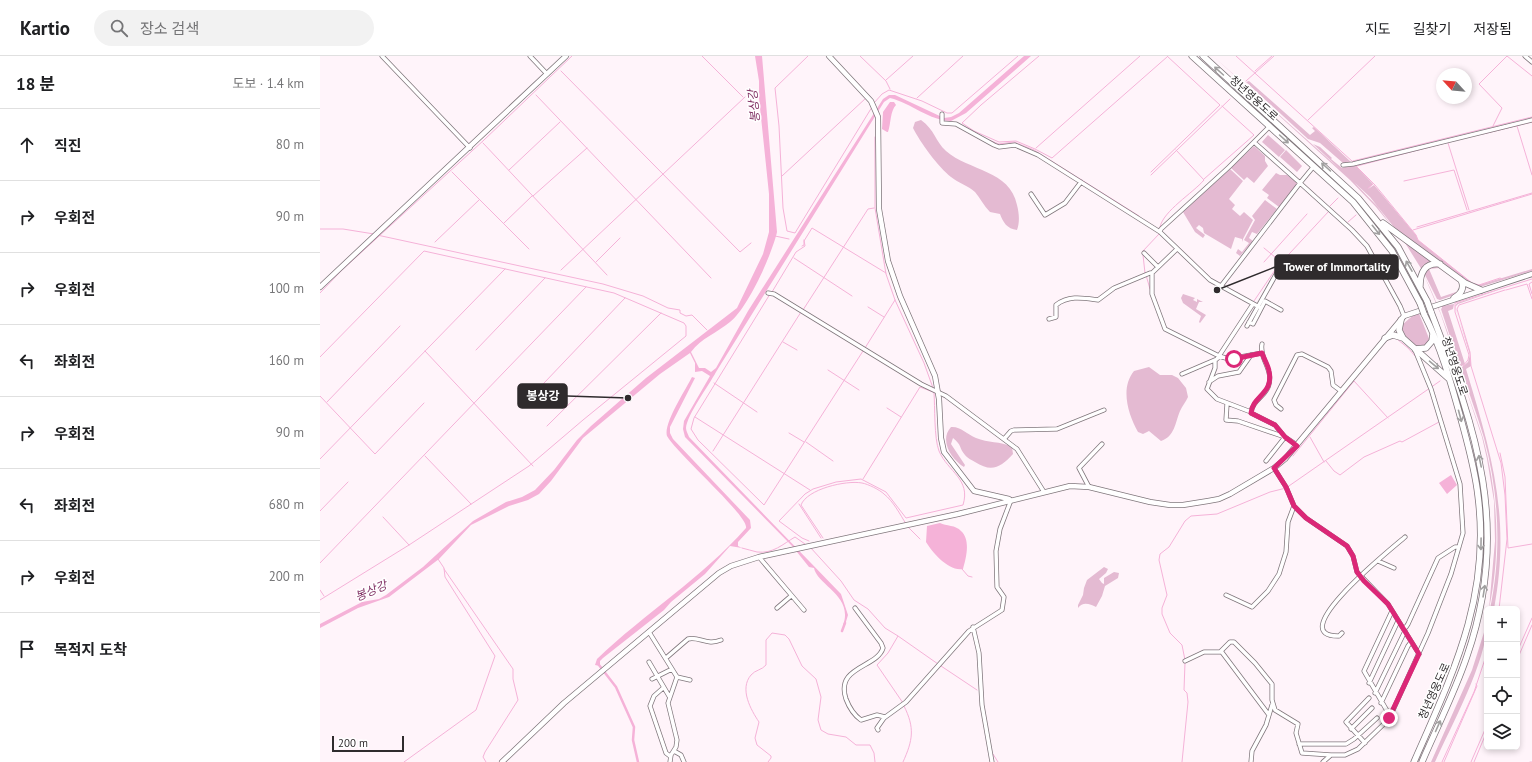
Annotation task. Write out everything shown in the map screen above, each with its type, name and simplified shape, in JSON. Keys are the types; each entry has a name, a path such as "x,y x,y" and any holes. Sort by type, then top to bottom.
{"highway":[{"name":"청년영웅도로","path":"1192,56 1352,202 1384,240 1407,276 1434,332 1451,384 1476,479 1480,516 1479,567 1473,611 1461,654 1414,762"},
{"name":"청년영웅도로","path":"1203,56 1336,176 1370,211 1398,247 1427,301 1476,446 1486,496 1488,534 1485,584 1472,641 1457,683 1422,762"},
{"path":"1370,211 1385,225 1460,279 1470,286 1481,290"},
{"path":"1420,286 1421,276 1426,267 1433,264 1440,264"},
{"path":"1454,298 1462,289 1460,279"},
{"path":"1402,318 1399,330 1403,338 1443,373 1451,384"},
{"path":"1414,349 1422,349 1429,345 1434,332"},
{"path":"1385,338 1393,335 1403,338"}],"main road":[{"path":"320,287 470,148 566,56"},
{"path":"829,56 862,89 875,109 878,117 879,209 888,261 900,296 935,376 935,392 940,438 944,452 974,491 1011,500"},
{"path":"502,762 554,711 719,573 731,566 759,557 907,525 1070,486 1089,487 1150,502 1183,505 1223,497 1274,468 1297,446 1402,318 1454,298 1532,274"}],"street":[{"path":"382,56 470,148"},
{"path":"530,56 547,74"},
{"path":"1526,56 1532,62"},
{"path":"942,117 942,123 956,124 999,147 1012,144 1021,146 1082,182 1160,232 1204,276 1260,307"},
{"path":"1343,164 1353,164 1532,120"},
{"path":"1160,232 1161,229 1254,143 1270,126"},
{"path":"1254,143 1352,230 1367,246 1400,306 1402,318"},
{"path":"1221,286 1314,166"},
{"path":"1031,194 1045,215 1065,203 1082,182"},
{"path":"1177,249 1152,273 1151,290 1163,328 1219,356 1234,359 1262,353"},
{"path":"1144,253 1158,267"},
{"path":"1248,324 1253,324 1279,269"},
{"path":"1049,319 1056,317 1056,306 1066,299 1074,298 1098,300 1122,284 1146,273 1152,273"},
{"path":"768,293 774,294 935,392 1004,439 1020,454 1044,492"},
{"path":"1260,307 1265,301 1281,310"},
{"path":"1182,374 1215,361 1253,304"},
{"path":"1251,412 1255,403 1266,392 1270,384 1269,371 1262,353 1262,344"},
{"path":"1272,705 1278,712 1298,724 1296,733 1303,754 1330,755 1351,753 1365,743 1387,722 1419,654 1451,574 1464,526 1460,484 1431,388 1414,349"},
{"path":"1282,408 1276,405 1274,400 1297,355 1302,354 1328,368 1331,371 1333,385 1341,392"},
{"path":"1208,382 1218,376 1240,372 1251,355"},
{"path":"1215,361 1215,368 1206,389 1217,399 1251,412 1255,417 1275,425 1285,437 1297,446"},
{"path":"1227,404 1226,420 1238,421 1285,437"},
{"path":"1004,439 1011,431 1014,430 1045,430 1065,427 1104,410"},
{"path":"1266,461 1285,437"},
{"path":"1089,487 1079,468 1102,444"},
{"path":"1274,468 1286,487 1294,506 1306,518 1347,546 1353,556 1357,572 1385,599 1419,654"},
{"path":"878,730 879,725 886,717 906,702 973,628 996,615 1003,608 1004,597 998,589 997,582 996,551 1000,529 1011,500"},
{"path":"1226,595 1252,607 1268,590 1278,574 1286,552 1288,522 1294,506"},
{"path":"1342,633 1338,636 1326,634 1323,626 1324,618 1334,604 1360,576 1406,537"},
{"path":"1375,693 1438,558 1459,546"},
{"path":"759,557 804,610"},
{"path":"1378,561 1394,568"},
{"path":"777,608 791,596"},
{"path":"855,608 882,643 883,648 879,655 850,674 844,686 845,696 849,706 860,720 877,715 886,717"},
{"path":"1390,716 1369,683 1364,671 1392,611"},
{"path":"1369,683 1398,621"},
{"path":"973,628 979,653 982,705 992,762"},
{"path":"649,632 677,678"},
{"path":"666,658 685,640 691,638 710,644 721,640"},
{"path":"1185,661 1204,652 1215,653 1221,651 1232,641 1241,648 1272,684 1272,705 1264,730 1252,751 1251,762"},
{"path":"1381,703 1411,642"},
{"path":"1221,651 1269,715"},
{"path":"649,662 669,696"},
{"path":"652,678 672,668"},
{"path":"677,678 690,680"},
{"path":"670,762 670,756 674,751 677,740 668,708 669,696 677,678"},
{"path":"663,688 654,696 650,706 666,753 670,756"},
{"path":"1365,743 1346,724 1346,720 1369,698"},
{"path":"1351,729 1372,708"},
{"path":"1299,744 1342,745 1350,742 1358,736 1377,718"},
{"path":"674,751 681,755 684,762"},
{"path":"1323,762 1330,755"}],"shaded area":[{"path":"755,56 762,56 777,232 765,266 751,293 737,315 725,326 699,343 691,352 699,368 705,368 711,372 716,368 748,311 883,99 889,95 895,95 944,118 951,117 959,113 1024,56 1031,56 966,113 951,121 928,115 898,100 890,98 884,102 699,400 687,422 686,429 689,437 841,594 848,615 845,625 843,625 845,615 844,606 834,592 821,580 814,568 809,567 793,547 685,437 683,429 684,421 710,376 702,371 695,372 695,363 690,353 660,374 583,438 551,481 539,494 528,500 509,506 471,525 439,559 389,597 358,608 320,628 320,624 362,602 379,599 386,595 423,567 473,521 506,502 522,497 535,490 554,470 577,440 591,426 646,378 737,308 763,254 769,232 769,194 759,98 759,81"},
{"path":"1213,56 1351,179 1377,206 1394,229 1376,207 1350,180"},
{"path":"1249,81 1310,135 1315,131 1312,128 1314,127 1352,163 1343,163 1320,143 1308,139 1246,82"},
{"path":"890,102 894,102 896,105 887,132 882,129 883,112"},
{"path":"921,120 926,124 946,151 955,158 988,172 998,178 1013,193 1019,218 1017,230 1006,225 1000,214 990,212 975,192 946,173 935,161 913,128 915,122"},
{"path":"1268,135 1285,150 1279,157 1262,142"},
{"path":"1313,144 1320,147 1342,168 1354,164 1373,184 1368,189 1374,185 1416,235 1418,240 1472,283 1479,285 1532,269 1532,271 1480,287 1471,285 1397,231 1370,197"},
{"path":"1254,146 1265,156 1265,161 1268,166 1254,183 1247,177 1244,180 1231,168"},
{"path":"1286,150 1302,166 1297,172 1280,157"},
{"path":"1230,169 1243,181 1229,199 1235,205 1232,209 1240,216 1244,212 1253,220 1242,242 1242,239 1235,237 1231,249 1204,233 1203,228 1199,225 1196,228 1205,235 1203,238 1195,232 1183,212"},
{"path":"1276,173 1280,175 1287,175 1298,183 1279,207 1267,198 1269,195 1262,190"},
{"path":"1265,200 1277,209 1257,234 1252,232 1249,238 1253,241 1240,256 1236,253 1238,249 1242,252 1249,243 1244,240 1255,220 1252,216"},
{"path":"1402,238 1436,263 1422,270"},
{"path":"1438,265 1461,282 1459,291 1459,282 1439,268 1429,269 1441,297 1456,292 1457,294 1440,300 1437,299 1424,273 1426,268"},
{"path":"1424,275 1436,301 1441,315"},
{"path":"1504,288 1458,304 1455,307 1457,303"},
{"path":"1183,294 1195,298 1193,300 1197,302 1197,299 1203,302 1199,302 1196,309 1206,315 1200,323 1201,316 1183,303 1181,298"},
{"path":"1454,304 1453,309 1448,311 1465,364 1460,367 1441,309 1442,306"},
{"path":"1418,311 1430,341 1424,347 1416,347 1406,338 1402,329 1402,325"},
{"path":"1441,315 1483,438 1492,480 1495,502 1496,545 1493,588 1489,606 1495,541 1494,501 1482,437"},
{"path":"1459,318 1470,352 1471,366 1466,369 1484,430 1496,487 1500,545 1499,576 1494,606 1491,606 1496,566 1496,502 1484,438 1461,368 1468,362 1470,355"},
{"path":"1149,367 1160,375 1172,375 1178,378 1186,388 1188,397 1180,411 1172,432 1166,439 1161,441 1149,431 1143,434 1138,432 1131,417 1127,401 1127,385 1134,371"},
{"path":"692,377 695,378 670,427 670,433 673,439 750,520 751,528 738,542 738,546 742,548 730,546 705,574 671,602 664,610 603,658 600,661 600,666 595,665 597,659 615,642 711,563 746,528 744,521 725,498 673,445 667,436 668,423"},
{"path":"951,427 960,429 980,440 1012,447 1013,454 996,467 986,467 967,457 953,438 951,444 965,465 964,467 959,464 951,454 946,443 946,438"},
{"path":"1451,475 1457,485 1447,494 1439,483"},
{"path":"940,523 959,529 966,539 967,549 963,569 958,569 947,564 932,551 926,542 927,526"},
{"path":"1104,567 1108,569 1099,579 1102,583 1104,584 1104,578 1114,572 1119,573 1118,578 1105,586 1096,607 1089,604 1082,604 1078,608 1087,580"},
{"path":"1484,632 1484,642 1475,674 1435,762 1431,762 1472,670"}],"waterway":[{"path":"320,293 342,270 484,140 572,56"},
{"path":"702,56 743,97"},
{"path":"808,56 775,88 779,126 783,208 787,231 795,233 872,107"},
{"path":"860,56 886,81 890,89"},
{"path":"886,80 913,56"},
{"path":"917,98 963,56"},
{"path":"874,103 882,94 889,90 922,101 947,113 952,113 1018,56"},
{"path":"1039,56 962,123 974,131 999,142 1016,141 1052,158 1167,57"},
{"path":"1036,148 1140,56"},
{"path":"1151,172 1220,105 1167,56"},
{"path":"1236,56 1353,162"},
{"path":"1255,71 1272,56"},
{"path":"1246,81 1274,56"},
{"path":"1308,120 1375,56"},
{"path":"1493,126 1502,108 1479,84 1507,56 1532,76"},
{"path":"561,71 740,252 751,243"},
{"path":"536,95 711,278"},
{"path":"561,270 745,97"},
{"path":"782,176 866,98"},
{"path":"1151,175 1230,99"},
{"path":"1204,179 1254,135 1222,106"},
{"path":"1353,161 1532,117"},
{"path":"509,170 560,122"},
{"path":"1483,134 1532,122"},
{"path":"1517,126 1532,175"},
{"path":"875,137 875,208 886,274 895,300 924,363 933,388"},
{"path":"986,139 999,144 1014,142 1034,150 1139,216"},
{"path":"483,143 607,275"},
{"path":"1357,166 1445,143"},
{"path":"1448,143 1469,210"},
{"path":"533,196 587,148"},
{"path":"1160,227 1162,221 1172,209 1204,180 1176,150"},
{"path":"1355,165 1375,185 1416,235 1418,240 1472,283 1479,285 1500,278 1502,279"},
{"path":"1404,181 1454,170 1467,210"},
{"path":"452,172 529,249"},
{"path":"1368,188 1373,184"},
{"path":"1417,227 1532,193"},
{"path":"1413,230 1532,194"},
{"path":"504,223 532,196"},
{"path":"1330,206 1338,198"},
{"path":"435,242 479,200"},
{"path":"803,310 868,209 874,208"},
{"path":"1254,301 1277,267 1329,211"},
{"path":"1264,262 1307,214"},
{"path":"1348,222 1356,215"},
{"path":"802,246 804,245 804,241 812,228 886,273"},
{"path":"320,229 343,229 374,234"},
{"path":"1143,251 1159,234"},
{"path":"377,235 603,284 643,296 668,308 680,310 680,313 686,316 692,315 707,330"},
{"path":"775,236 789,239"},
{"path":"596,262 620,238"},
{"path":"1362,238 1365,242"},
{"path":"772,292 796,252 805,246 804,240"},
{"path":"1369,246 1395,293"},
{"path":"1264,248 1281,262"},
{"path":"320,357 424,251 614,293 684,323 686,326 686,336 529,466 409,545 320,600"},
{"path":"1143,255 1145,273"},
{"path":"794,258 852,296"},
{"path":"320,459 505,269"},
{"path":"1146,275 1150,289"},
{"path":"476,350 545,278"},
{"path":"1463,366 1468,360 1469,355 1455,312 1455,303 1532,279"},
{"path":"1532,282 1529,284 1532,294"},
{"path":"1506,290 1527,284 1532,299"},
{"path":"320,563 586,287"},
{"path":"1499,606 1507,539 1505,495 1501,463 1471,366 1470,352 1457,309 1459,305 1505,290"},
{"path":"770,294 694,418 691,429 698,440 764,505 863,351"},
{"path":"525,403 625,298"},
{"path":"865,348 895,300"},
{"path":"868,307 884,317"},
{"path":"713,451 801,312"},
{"path":"547,426 661,313"},
{"path":"327,402 400,326"},
{"path":"1397,339 1416,357"},
{"path":"783,342 797,350"},
{"path":"425,351 533,466"},
{"path":"828,370 859,390"},
{"path":"1293,456 1354,381 1388,418"},
{"path":"1185,660 1182,645 1170,633 1162,614 1162,608 1167,595 1159,560 1160,554 1169,547 1185,521 1191,516 1217,514 1270,492 1286,488 1440,381"},
{"path":"714,383 757,412"},
{"path":"863,479 920,387 933,392"},
{"path":"809,541 802,538 779,521 805,494 813,489 836,482 861,479 886,492 906,518 963,505 965,496 961,482 943,458 937,445 935,431 934,392"},
{"path":"320,396 375,454 424,403"},
{"path":"887,408 901,417"},
{"path":"695,417 810,490"},
{"path":"1326,461 1334,471 1340,475 1364,457 1400,441 1402,442 1439,422"},
{"path":"789,433 804,442"},
{"path":"1310,437 1324,462"},
{"path":"806,442 833,461"},
{"path":"1500,453 1505,477 1508,548 1532,544"},
{"path":"425,456 471,504"},
{"path":"320,511 348,482"},
{"path":"823,538 801,505 811,494 837,484 855,482 877,489 890,500 906,524"},
{"path":"799,504 821,538"},
{"path":"383,517 409,545"},
{"path":"908,527 920,539"},
{"path":"742,548 757,552 773,550 795,537 805,544"},
{"path":"810,547 841,581 854,600 868,609 885,628 898,636 888,653 877,665 903,703"},
{"path":"404,762 476,710 495,656 445,577 444,568 438,559"},
{"path":"444,569 513,669 513,679 518,700 485,752 483,757 486,762"},
{"path":"962,569 968,576 972,577"},
{"path":"320,590 324,596"},
{"path":"1520,645 1532,618"},
{"path":"842,631 845,623"},
{"path":"1520,653 1532,625"},
{"path":"768,762 771,756 757,745 755,738 759,722 750,706 746,693 746,687 751,675 766,665 766,640 772,633 785,635 789,639 802,666 816,679 821,697 818,720 821,730 828,734 846,737 856,745 870,745 874,753 875,762"},
{"path":"898,636 938,664"},
{"path":"1442,762 1474,692 1484,662"},
{"path":"1182,762 1188,702 1187,693 1184,690 1185,663"},
{"path":"599,665 616,687 634,727 633,740 638,762"},
{"path":"941,666 977,690"},
{"path":"1444,762 1477,686 1476,684"},
{"path":"903,762 911,740 910,721 904,706"},
{"path":"1471,762 1484,732"},
{"path":"1474,762 1484,738"},
{"path":"993,754 998,762"}],"place":[{"name":"Tower of Immortality","path":"1217,290"},
{"name":"봉상강","path":"628,398"}],"route":[{"path":"1234,359 1262,353 1269,371 1270,384 1266,392 1258,398 1252,408 1251,413 1255,417 1275,425 1285,437 1297,446 1280,464 1274,468 1290,494 1294,506 1304,516 1342,541 1347,546 1353,556 1357,572 1364,581 1385,599 1419,654 1389,718"}]}
